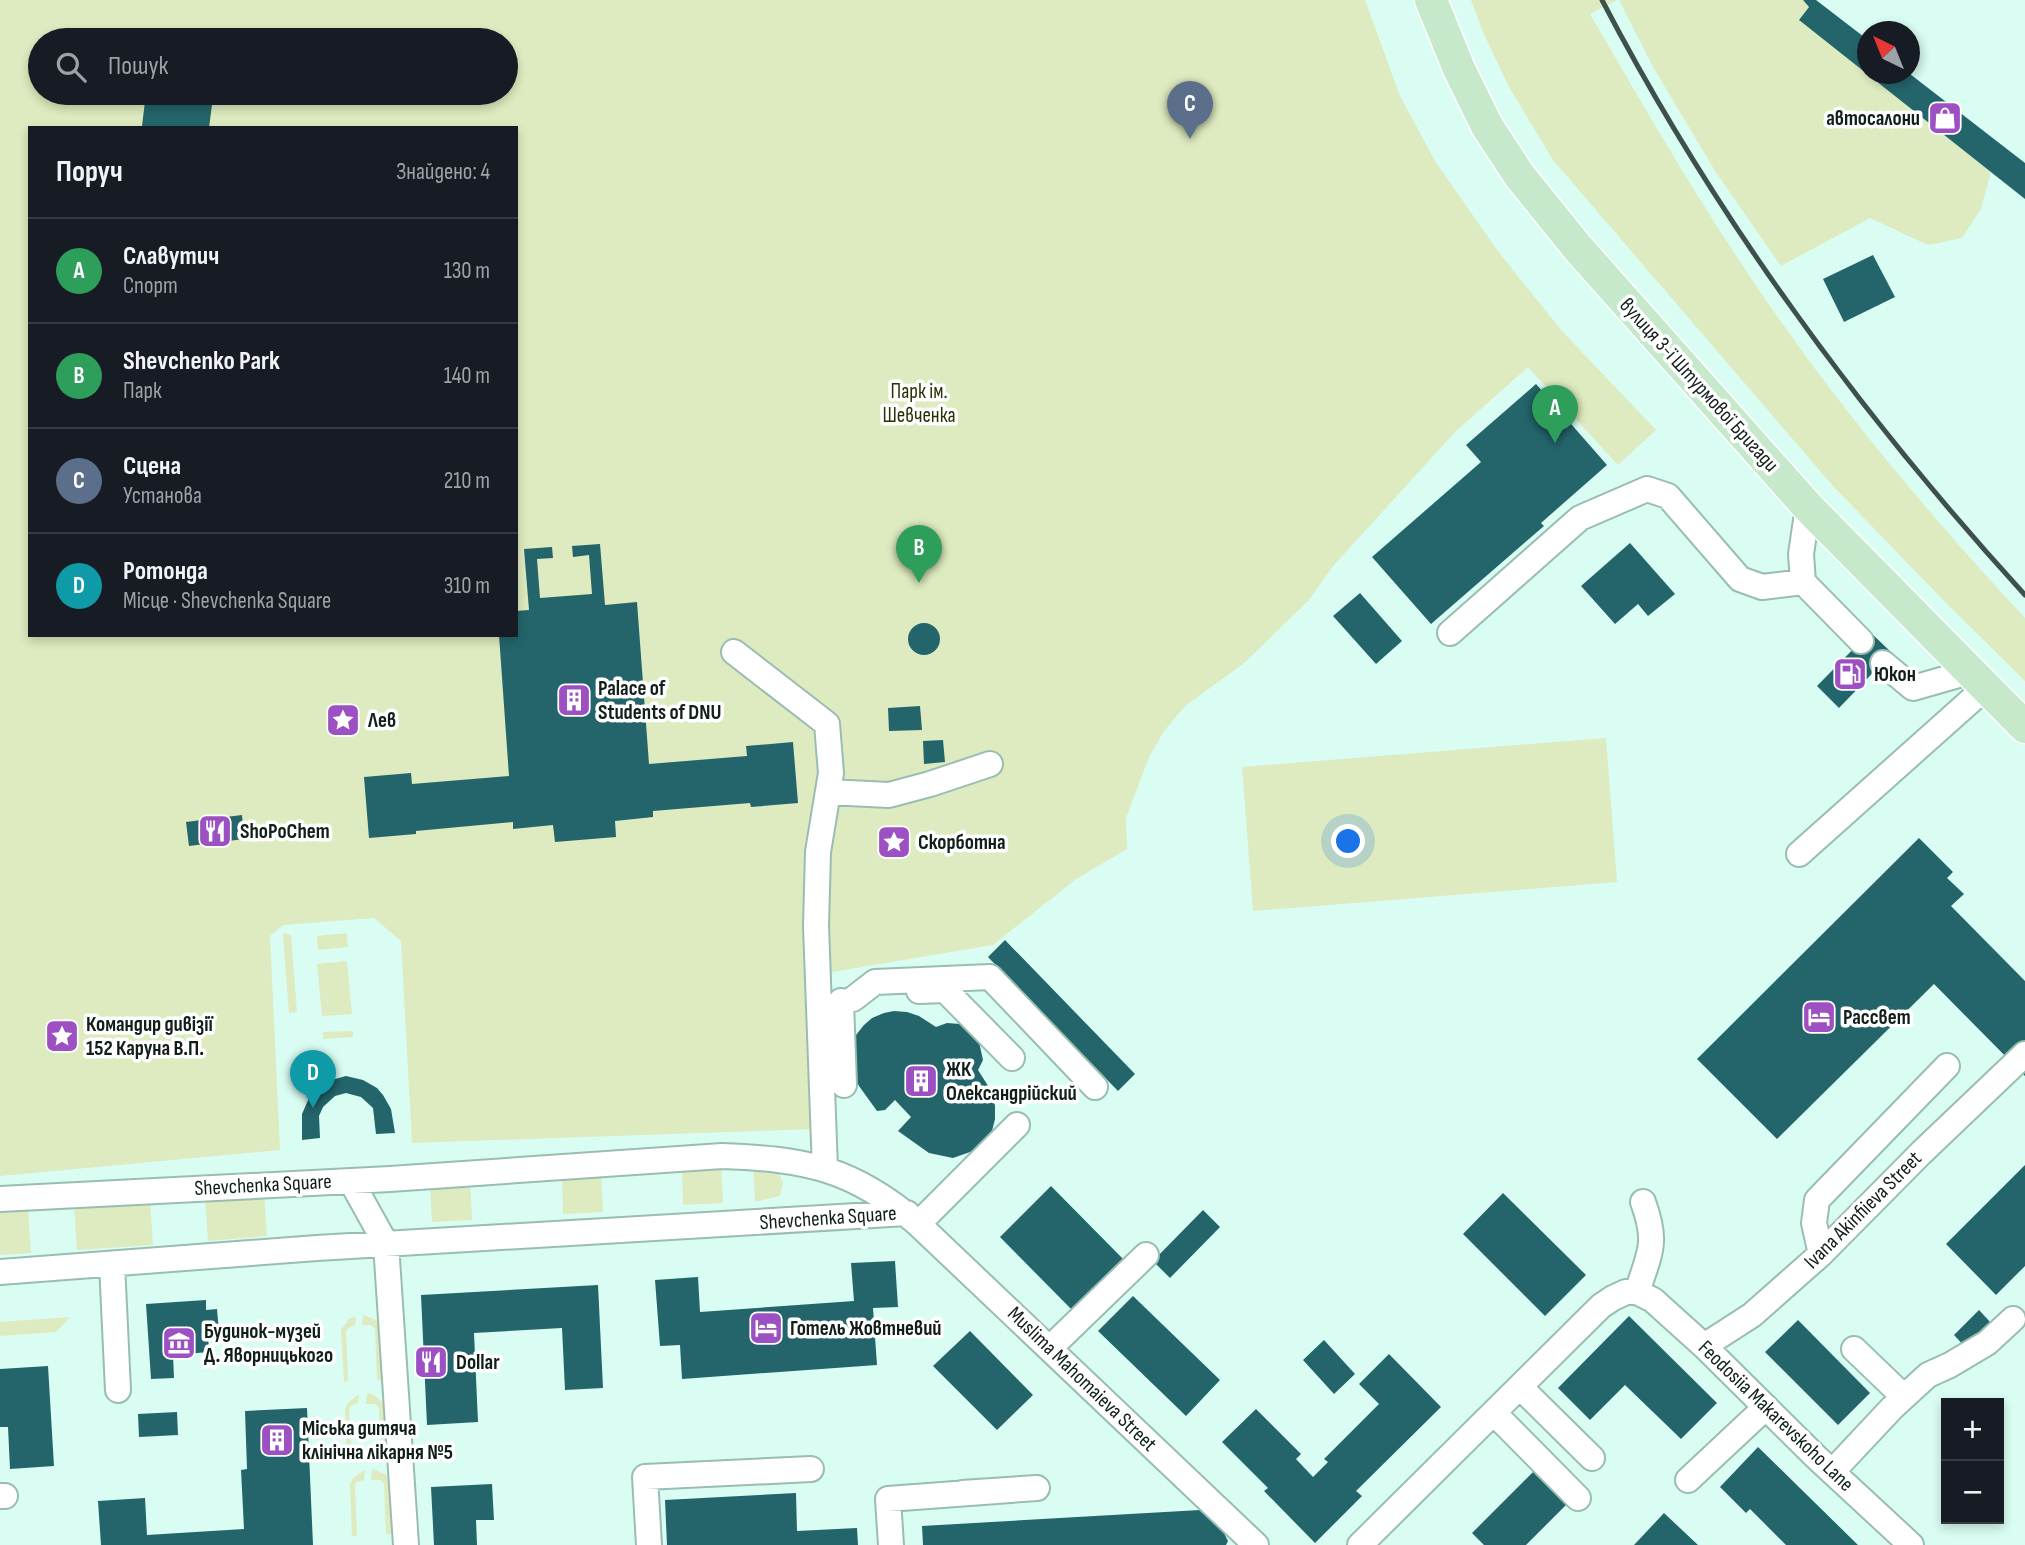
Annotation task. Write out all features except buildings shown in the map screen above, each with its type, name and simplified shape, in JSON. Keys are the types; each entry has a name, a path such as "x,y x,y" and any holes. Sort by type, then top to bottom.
{"main road":[{"name":"вулиця 3-ї Штурмової Бригади","path":"1432,0 1464,80 1488,126 1519,175 1577,247 1808,508 2025,727"}],"street":[{"path":"1450,633 1580,518 1647,489 1668,496 1740,579 1762,587 1803,582"},
{"path":"1808,508 1801,555 1803,582 1861,641"},
{"path":"734,652 827,724 831,773 818,852 816,926 838,1002 844,1085"},
{"path":"1883,663 1913,688 1977,680"},
{"path":"1799,854 1977,680"},
{"path":"828,792 889,795 990,764"},
{"path":"838,1002 875,982 990,977 1096,1087"},
{"path":"838,1002 882,993 945,990 1012,1058"},
{"path":"824,1169 838,1002"},
{"name":"Ivana Akinfiieva Street","path":"1704,1346 1752,1315 1821,1254 1921,1153 2020,1059"},
{"path":"1821,1254 1814,1223 1817,1200 1947,1066"},
{"path":"912,1219 1017,1125"},
{"name":"Shevchenka Square","path":"0,1199 351,1181 722,1156 770,1159 824,1169 855,1180 912,1219"},
{"path":"351,1181 386,1244 407,1545"},
{"path":"1360,1545 1601,1306 1626,1292 1637,1292 1653,1244 1651,1223 1643,1202"},
{"name":"Shevchenka Square","path":"0,1272 386,1244 912,1219"},
{"name":"Muslima Mahomaieva Street","path":"912,1219 1256,1545"},
{"path":"1050,1349 1146,1255"},
{"path":"112,1264 118,1390"},
{"name":"Feodosiia Makarevskoho Lane","path":"1637,1292 1653,1300 1704,1346 1832,1472 1911,1545"},
{"path":"1832,1472 1928,1375 1950,1366 1987,1343 2013,1319"},
{"path":"1853,1349 1905,1397"},
{"path":"1520,1387 1592,1458"},
{"path":"1688,1480 1766,1407"},
{"path":"1494,1413 1578,1497"},
{"path":"649,1545 645,1477 811,1469"},
{"path":"891,1545 888,1499 1037,1488 962,1493"}],"green space":[{"name":"Парк iм. Шевченка","path":"0,0 1365,0 1400,96 1435,161 1497,250 1562,331 1656,430 1618,465 1528,367 1455,432 1334,565 1308,601 1243,664 1185,706 1164,731 1149,757 1126,818 1127,849 1076,879 993,945 808,976 816,1129 412,1143 401,941 374,918 283,925 270,936 280,1150 0,1176"},
{"path":"1471,0 1617,0 1590,14 1682,171 1741,263 1806,356 1875,446 2025,618 2025,681 1833,486 1553,160 1509,87"},
{"path":"1619,0 1803,0 1809,7 1799,20 1857,66 1857,84 1880,84 1991,172 1981,209 1962,238 1928,245 1870,218 1781,266 1715,171 1652,65"},
{"path":"1606,738 1617,882 1253,911 1242,767"},
{"path":"284,933 291,935 297,1012 289,1013 283,936"},
{"path":"347,933 348,947 318,950 317,936"},
{"path":"347,961 352,1014 322,1016 317,964"},
{"path":"353,1031 353,1037 323,1039 323,1032"},
{"path":"753,1163 778,1171 783,1183 780,1196 755,1202"},
{"path":"721,1165 723,1203 683,1205 682,1167"},
{"path":"601,1174 603,1212 563,1214 562,1176"},
{"path":"470,1181 472,1220 432,1222 430,1183"},
{"path":"264,1193 267,1236 208,1241 205,1197"},
{"path":"150,1201 153,1245 77,1250 74,1206"},
{"path":"28,1209 31,1253 0,1255 0,1211"},
{"path":"363,1315 381,1325 383,1380 377,1380 375,1329 371,1325 362,1325"},
{"path":"356,1316 355,1325 346,1332 348,1381 344,1382 341,1330 349,1319"},
{"path":"70,1317 56,1332 0,1336 0,1322"},
{"path":"367,1393 374,1395 384,1404 387,1459 381,1459 379,1408 375,1404 366,1404"},
{"path":"359,1394 358,1403 349,1410 352,1460 347,1460 345,1409"},
{"path":"372,1469 385,1474 390,1480 392,1534 386,1534 384,1484 380,1480 371,1480"},
{"path":"365,1470 364,1480 356,1482 355,1486 357,1536 352,1536 350,1485 353,1478"}],"railway":[{"path":"1602,0 1693,160 1794,311 1848,385 1905,456 2025,595"}],"place":[{"name":"автосалони","path":"1945,118"},
{"name":"Сцена","path":"1190,139"},
{"name":"Славутич","path":"1555,443"},
{"name":"Shevchenko Park","path":"919,583"},
{"name":"Юкон","path":"1850,674"},
{"name":"Palace of Students of DNU","path":"574,700"},
{"name":"Лев","path":"343,720"},
{"name":"ShoPoChem","path":"215,831"},
{"name":"Скорботна","path":"894,842"},
{"name":"Рассвет","path":"1819,1017"},
{"name":"Командир дивізії 152 Каруна В.П.","path":"62,1036"},
{"name":"ЖК Олександрійский","path":"921,1081"},
{"name":"Ротонда","path":"313,1108"},
{"name":"Готель Жовтневий","path":"766,1328"},
{"name":"Будинок-музей Д. Яворницького","path":"179,1343"},
{"name":"Dollar","path":"431,1362"},
{"name":"Міська дитяча клінічна лікарня №5","path":"277,1440"}]}
